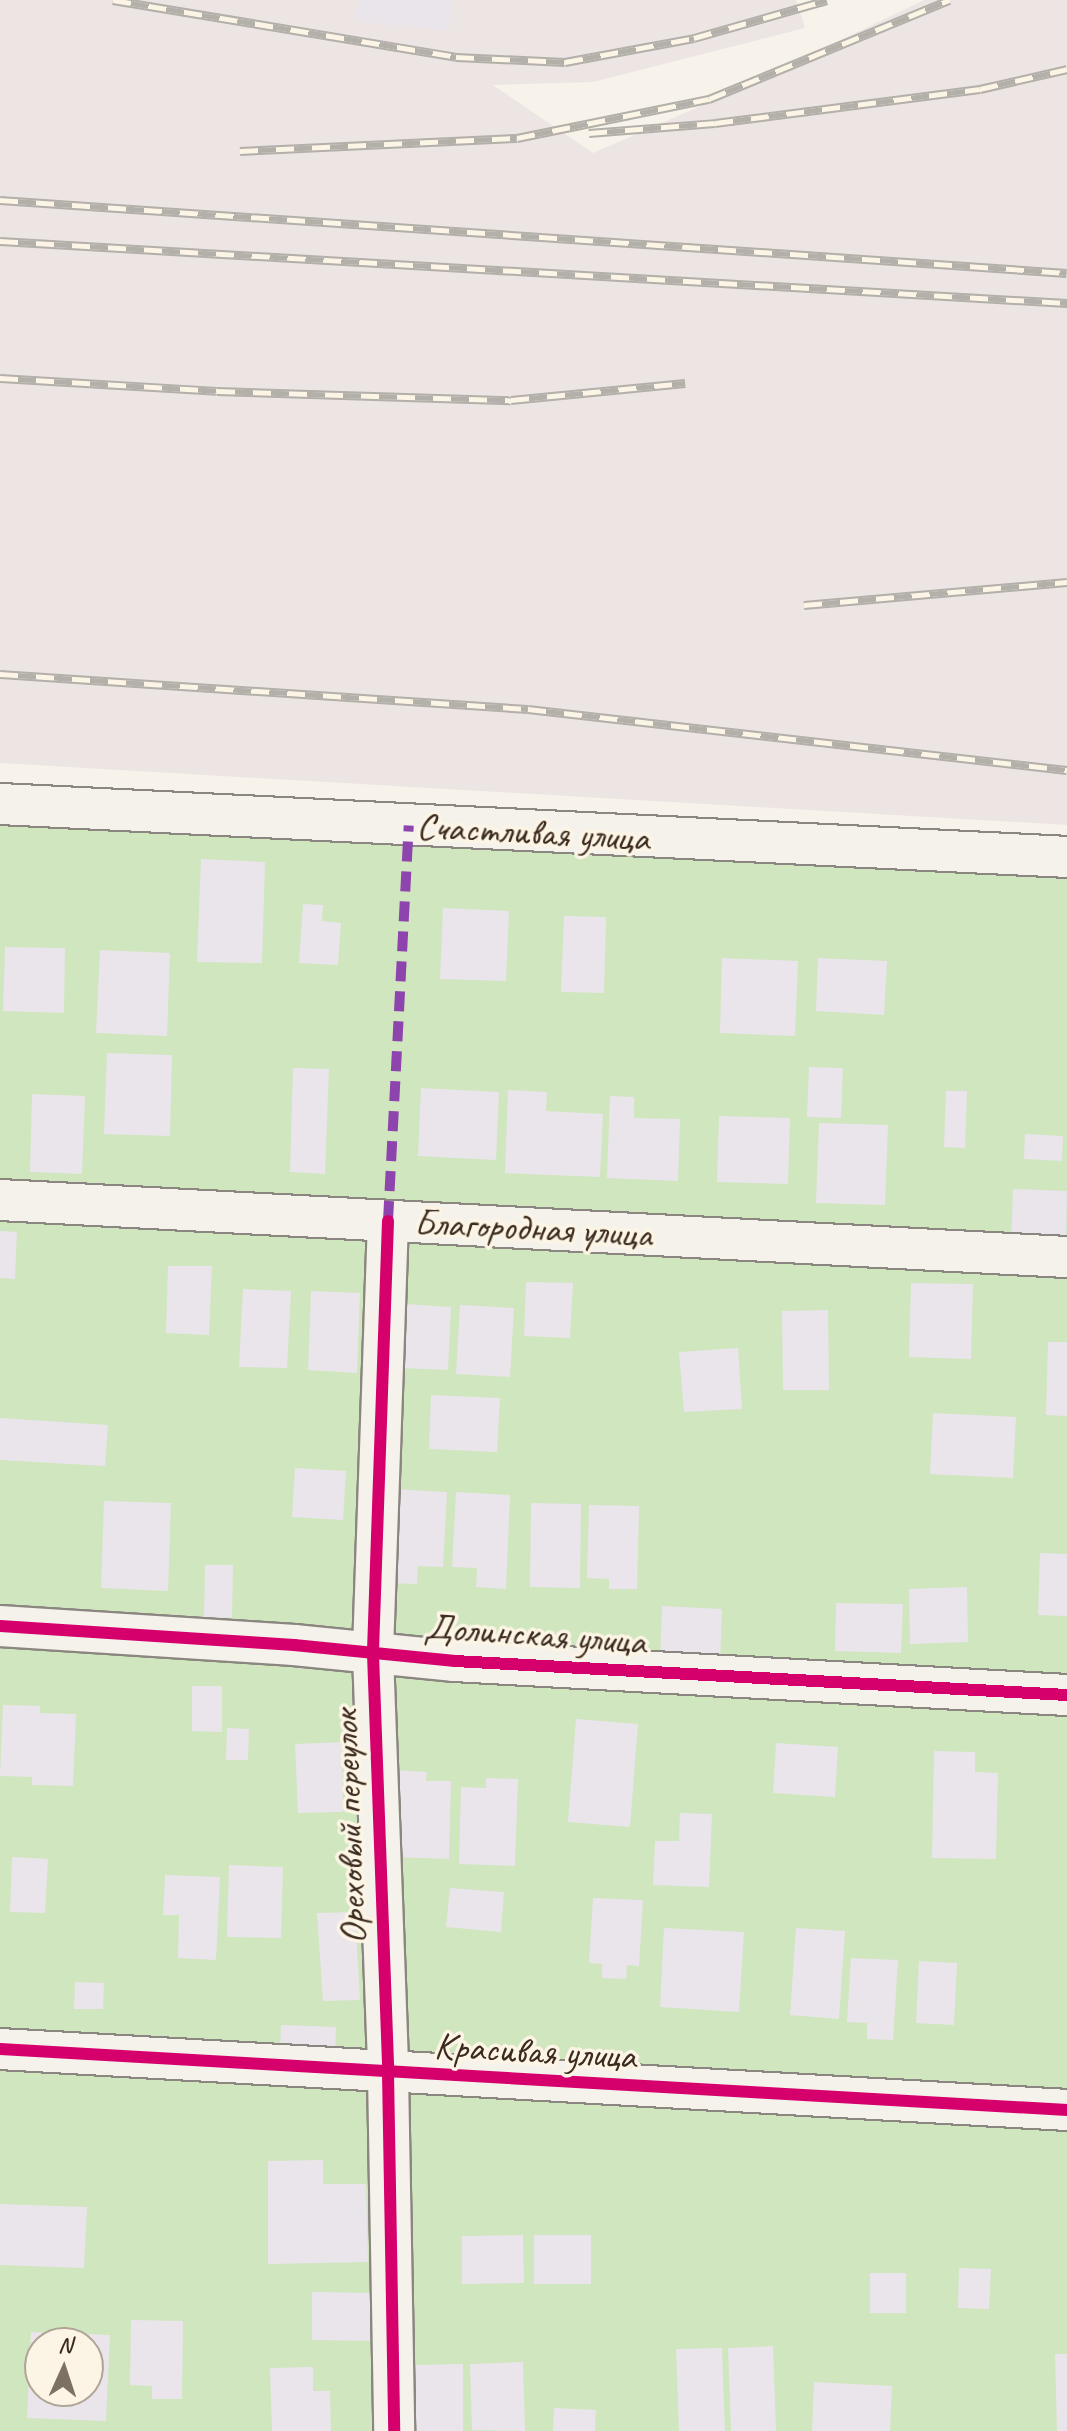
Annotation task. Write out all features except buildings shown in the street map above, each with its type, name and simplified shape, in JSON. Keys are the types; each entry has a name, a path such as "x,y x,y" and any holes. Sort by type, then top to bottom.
{"street":[{"name":"Счастливая улица","path":"0,804 1067,857"},
{"name":"Благородная улица","path":"0,1200 1067,1257"},
{"name":"Ореховый переулок","path":"388,1221 373,1654 388,2073 394,2431"},
{"name":"Долинская улица","path":"0,1626 294,1645 373,1654 1067,1695"},
{"name":"Красивая улица","path":"0,2049 1067,2110"}],"shaded area":[{"path":"0,0 796,0 805,28 593,82 493,85 593,153 733,92 924,0 1067,0 1067,825 0,763"}],"green space":[{"path":"0,786 1067,844 1067,2431 0,2431"}],"railway":[{"path":"113,0 456,57 565,62 694,38 827,0"},
{"path":"240,151 517,138 709,99 949,0"},
{"path":"589,133 715,123 980,89 1067,69"},
{"path":"0,200 1067,273"},
{"path":"0,241 1067,303"},
{"path":"0,378 217,391 511,400 685,383"},
{"path":"804,605 1067,582"},
{"path":"0,674 528,709 1067,770"}],"marked path":[{"path":"388,1221 409,826"}],"cycle path":[{"path":"388,1221 373,1654 388,2073 394,2431"},
{"path":"0,1626 294,1645 455,1661 1067,1695"},
{"path":"0,2049 1067,2110"}]}
